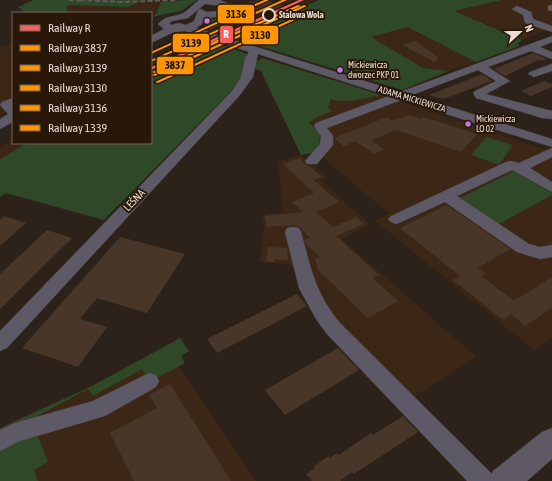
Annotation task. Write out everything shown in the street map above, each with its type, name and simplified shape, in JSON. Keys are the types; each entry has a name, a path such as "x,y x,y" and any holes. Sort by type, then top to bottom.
{"main road":[{"path":"504,481 552,441"}],"street":[{"path":"152,33 158,24 167,16 195,18 223,14 227,5 207,1"},
{"path":"158,24 189,24 207,1"},
{"path":"158,24 184,28 195,18 207,1"},
{"path":"517,9 528,14 528,21 552,29"},
{"name":"ADAMA MICKIEWICZA","path":"195,18 204,33"},
{"path":"152,38 158,24"},
{"name":"ADAMA MICKIEWICZA","path":"184,28 552,143"},
{"path":"312,162 326,145 327,136 325,132 345,124 344,117 399,95 480,67 552,39"},
{"path":"531,47 552,56"},
{"name":"LEŚNA","path":"0,343 236,93 247,77 250,58 255,50"},
{"path":"480,67 504,81 479,93 480,96 546,115 552,115"},
{"path":"534,74 552,67"},
{"path":"12,103 6,106 12,111"},
{"path":"0,125 12,117"},
{"path":"520,168 552,152"},
{"path":"396,219 511,165 520,168 552,188"},
{"path":"446,196 523,248 540,253 552,251"},
{"path":"293,232 308,288 326,319 483,481"},
{"path":"0,441 15,433 98,409 149,381"}],"shaded area":[{"path":"184,0 161,2 156,14 152,16 152,12 68,12 67,5 127,7 138,1"},
{"path":"282,0 316,0 232,38 223,36 212,41 218,43 183,56 152,72 152,63 190,44 183,40 195,35 204,38 215,33 211,31"},
{"path":"502,0 552,0 552,28 522,40 454,11"},
{"path":"407,27 476,62 449,71 423,68 370,37"},
{"path":"12,43 12,109 0,116 0,47"},
{"path":"329,78 552,152 552,338 534,350 375,221 389,214 314,150 285,107"},
{"path":"12,140 12,144 25,144 0,159 0,147"},
{"path":"300,154 328,178 320,181 370,224 342,239 476,357 410,399 331,319 306,266 260,262 264,226 262,214 283,212 278,162"},
{"path":"166,346 256,481 33,481 13,428"}],"green space":[{"path":"33,0 163,0 138,1 137,3 127,7 67,5 68,12 24,12 18,7"},
{"path":"197,0 181,11 152,17 156,14 161,2"},
{"path":"319,0 502,0 454,11 522,40 517,44 520,46 476,62 407,27 371,37 423,68 449,71 402,90 234,38"},
{"path":"209,16 213,17 212,19 234,19 210,30 207,27"},
{"path":"218,43 247,54 243,72 237,85 104,220 6,193 0,197 0,159 25,144 152,144 152,72 183,56"},
{"path":"262,58 381,95 349,101 331,99 328,107 332,111 314,119 309,123 321,133 319,140 320,148 316,152 301,155 261,71 255,69 256,62"},
{"path":"486,137 513,145 499,165 471,155"},
{"path":"514,171 552,193 552,195 497,225 458,199"},
{"path":"180,338 189,351 181,356 185,363 155,379 147,377 142,369 93,396 88,389 0,436 0,428 94,385"},
{"path":"35,434 38,437 48,462 34,470 38,481 0,481 0,447"}],"building":[{"path":"259,0 270,1 293,9 277,16 259,10 242,17 230,12 238,8 240,5"},
{"path":"415,41 438,57 435,62 402,45"},
{"path":"533,53 547,59 541,61 538,60 505,76 494,69"},
{"path":"482,74 492,81 443,99 429,95"},
{"path":"544,81 552,84 552,87 531,96 521,91"},
{"path":"410,115 420,119 423,117 477,134 461,152 397,130 371,140 384,149 374,154 355,141 344,146 334,138 387,117 392,121"},
{"path":"300,158 306,165 322,177 313,180 339,202 316,212 333,227 356,217 364,224 336,236 379,275 372,278 398,301 368,318 318,270 315,259 320,257 306,244 305,240 310,238 300,227 295,225 267,227 265,216 303,212 292,202 314,193 283,164"},
{"path":"447,205 510,249 478,268 486,274 481,276 514,301 552,277 552,308 525,326 511,314 503,320 453,280 460,276 400,228"},
{"path":"4,216 26,223 0,246 0,220"},
{"path":"47,230 72,238 0,309 0,274"},
{"path":"120,237 185,254 147,313 97,298 80,319 107,327 78,367 22,348"},
{"path":"268,247 287,248 288,260 275,259 275,262 266,262"},
{"path":"297,294 307,306 217,353 207,339"},
{"path":"338,348 359,370 285,415 265,390"},
{"path":"170,384 231,481 134,481 110,433 157,408 149,395"},
{"path":"403,416 418,432 354,474 352,472 340,481 312,481 306,474 329,456 330,458 337,453 339,455 371,433 373,435"}],"railway":[{"path":"69,0 84,1"},
{"path":"80,0 124,2 176,0"}],"rail line":[{"name":"3136","path":"152,53 267,0"},
{"name":"3139","path":"152,61 285,0"},
{"name":"R","path":"152,69 302,0"},
{"name":"1339","path":"154,72 220,40 299,6"},
{"name":"3837","path":"154,75 305,6"},
{"name":"3130","path":"157,82 308,13"}],"place":[{"name":"Stalowa Wola","path":"269,15"},
{"name":"Mickiewicza dworzec PKP 01","path":"340,70"},
{"name":"Mickiewicza LO 02","path":"468,124"}]}
